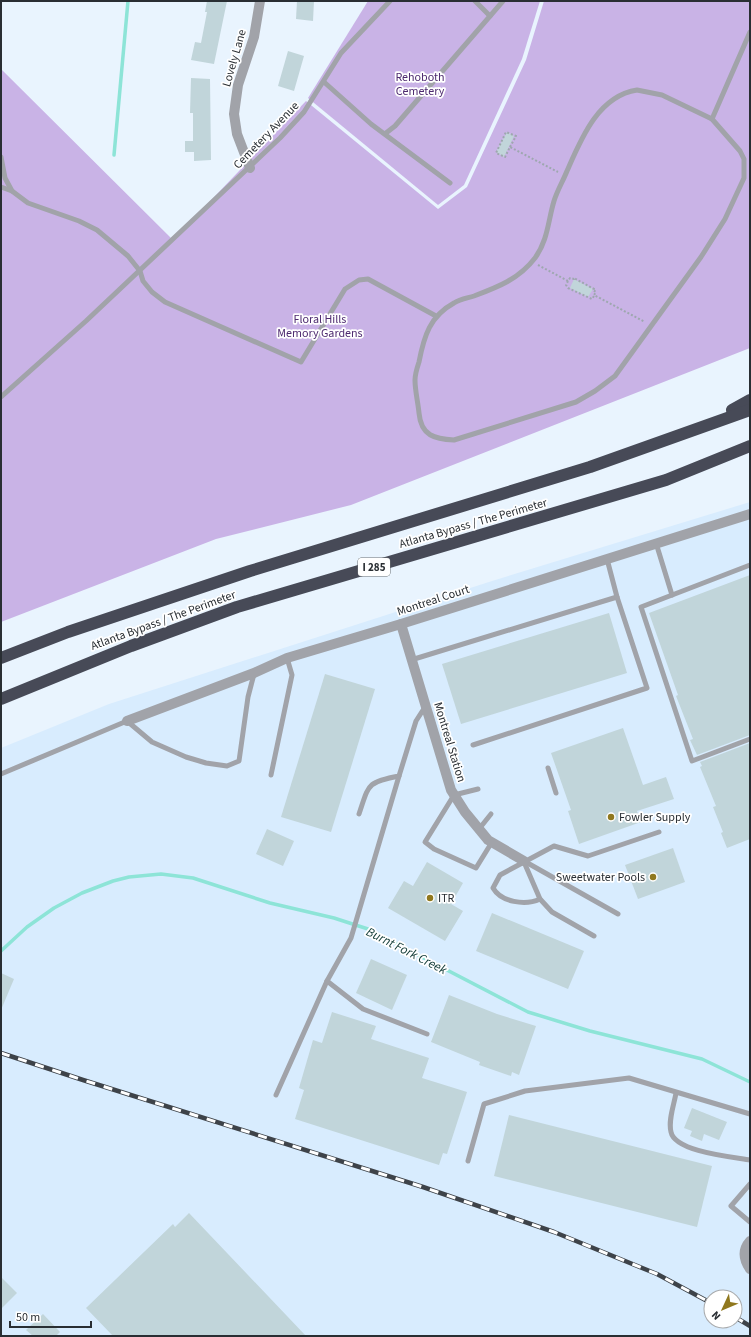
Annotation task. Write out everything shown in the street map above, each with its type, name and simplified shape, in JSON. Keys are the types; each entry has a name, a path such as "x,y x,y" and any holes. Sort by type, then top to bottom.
{"highway":[{"path":"699,427 750,400"},
{"name":"Atlanta Bypass / The Perimeter","path":"1,658 68,632 243,574 590,467 750,410"},
{"name":"Atlanta Bypass / The Perimeter","path":"1,699 131,646 237,607 666,480 750,446"}],"street":[{"name":"Lovely Lane","path":"250,168 237,134 234,114 238,85 254,37 260,1"},
{"name":"Montreal Court","path":"127,721 254,673 287,658 401,624 750,514"},
{"name":"Montreal Station","path":"401,624 451,790 479,829 492,842 524,861"},
{"path":"750,1241 746,1245 744,1260 750,1269"}],"lane":[{"name":"Cemetery Avenue","path":"1,397 140,271 250,168 304,112 341,53 390,1"},
{"path":"475,1 490,16"},
{"path":"386,133 395,126 503,1"},
{"path":"712,119 750,32"},
{"path":"324,82 371,124 386,133 450,183"},
{"path":"637,90 662,95 712,119 740,151 744,159 744,178 725,219 701,257 614,376 595,391 576,402 454,440 437,439 429,435 419,420 415,379 423,338 436,316 455,302 499,287 512,280 532,261 542,246 548,230 554,201 581,138 598,114 624,92 637,90"},
{"path":"1,157 5,178 12,191"},
{"path":"1,187 12,191 28,203 79,221 97,230 123,251 140,271 143,281 152,292 165,302 301,362 345,289 359,280 368,279 436,316"},
{"path":"656,543 672,595"},
{"path":"473,745 647,688 617,597 607,559"},
{"path":"750,565 641,607 692,761 750,739"},
{"path":"411,660 617,597"},
{"path":"271,775 292,675 287,658"},
{"path":"1,774 127,721 152,742 206,763 227,766 239,761 248,697 254,673"},
{"path":"276,1095 327,981 352,934 416,721 425,707"},
{"path":"548,768 556,793"},
{"path":"359,814 368,786 377,780 399,776"},
{"path":"478,789 454,795 426,842 434,848 476,868 492,842"},
{"path":"479,829 491,814"},
{"path":"540,899 533,902 518,904 495,892 493,888 500,875 554,846 588,856 659,832"},
{"path":"524,861 540,899 552,912 594,936"},
{"path":"524,861 618,914"},
{"path":"327,981 363,1009 426,1034"},
{"path":"468,1161 484,1104 525,1091 629,1078 750,1114"},
{"path":"676,1093 671,1118 671,1133 675,1139 692,1149 750,1160"},
{"path":"750,1184 731,1206 750,1222"}],"path":[{"path":"506,132 516,136 510,147 504,158 496,153 506,132"},
{"path":"510,147 565,176"},
{"path":"532,261 568,281"},
{"path":"570,278 574,278 594,289 593,290 596,292 594,295 592,299 589,299 568,288 566,285 570,278"},
{"path":"594,295 651,326"}],"shaded area":[{"path":"750,502 750,1336 1,1336 1,748 109,704 492,581"}],"green space":[{"name":"Rehoboth Cemetery","path":"368,1 540,1 522,59 464,185 438,205 308,98"},
{"name":"Floral Hills Memory Gardens","path":"544,1 750,1 750,348 351,505 216,539 1,622 1,69 173,240 306,101 438,209 467,187 526,60"}],"building":[{"path":"207,1 227,1 214,64 191,60 195,42 201,43 207,12 205,12"},
{"path":"297,1 314,1 313,21 296,19"},
{"path":"288,51 304,56 294,91 278,86"},
{"path":"191,78 210,79 211,160 194,161 194,152 185,152 185,141 193,141 193,113 190,113"},
{"path":"507,132 514,136 504,157 496,152"},
{"path":"574,279 593,289 588,297 570,288"},
{"path":"750,575 750,735 697,755 690,740 693,739 676,696 678,695 649,613"},
{"path":"609,613 627,673 461,724 442,664"},
{"path":"325,674 375,689 331,832 281,817"},
{"path":"623,728 643,785 666,777 674,799 637,811 641,822 579,844 568,811 571,810 551,753"},
{"path":"750,743 750,839 727,848 721,833 723,832 713,807 716,806 700,767 702,766 700,762"},
{"path":"267,829 294,841 283,866 256,854"},
{"path":"673,848 685,882 638,899 625,865"},
{"path":"427,862 463,883 451,904 463,911 445,941 388,908 404,881 413,886"},
{"path":"492,913 584,951 568,989 476,951"},
{"path":"371,959 407,975 392,1010 356,993"},
{"path":"1,973 14,979 1,1010"},
{"path":"449,995 497,1014 536,1026 519,1075 512,1072 511,1076 479,1065 480,1062 431,1042"},
{"path":"332,1012 376,1026 371,1039 429,1058 422,1078 467,1092 447,1154 443,1153 439,1165 295,1119 304,1090 299,1088 313,1040 322,1043"},
{"path":"692,1108 727,1122 719,1140 704,1134 702,1141 690,1136 692,1131 684,1128"},
{"path":"509,1115 712,1166 697,1227 494,1176"},
{"path":"189,1213 306,1336 113,1336 86,1308 173,1224 175,1227"},
{"path":"1,1277 17,1293 1,1309"},
{"path":"43,1314 60,1332 56,1336 33,1336 26,1330"}],"waterway":[{"path":"114,155 128,1"},
{"name":"Burnt Fork Creek","path":"1,951 27,927 54,908 82,893 113,881 129,877 161,874 193,878 270,903 334,918 368,929 528,1012 590,1031 702,1059 750,1082"}],"railway":[{"path":"1,1053 423,1187 554,1232 657,1274 703,1299"},
{"path":"743,1322 750,1326"}],"place":[{"name":"Fowler Supply","path":"611,817"},
{"name":"Sweetwater Pools","path":"653,877"},
{"name":"ITR","path":"430,898"}]}
